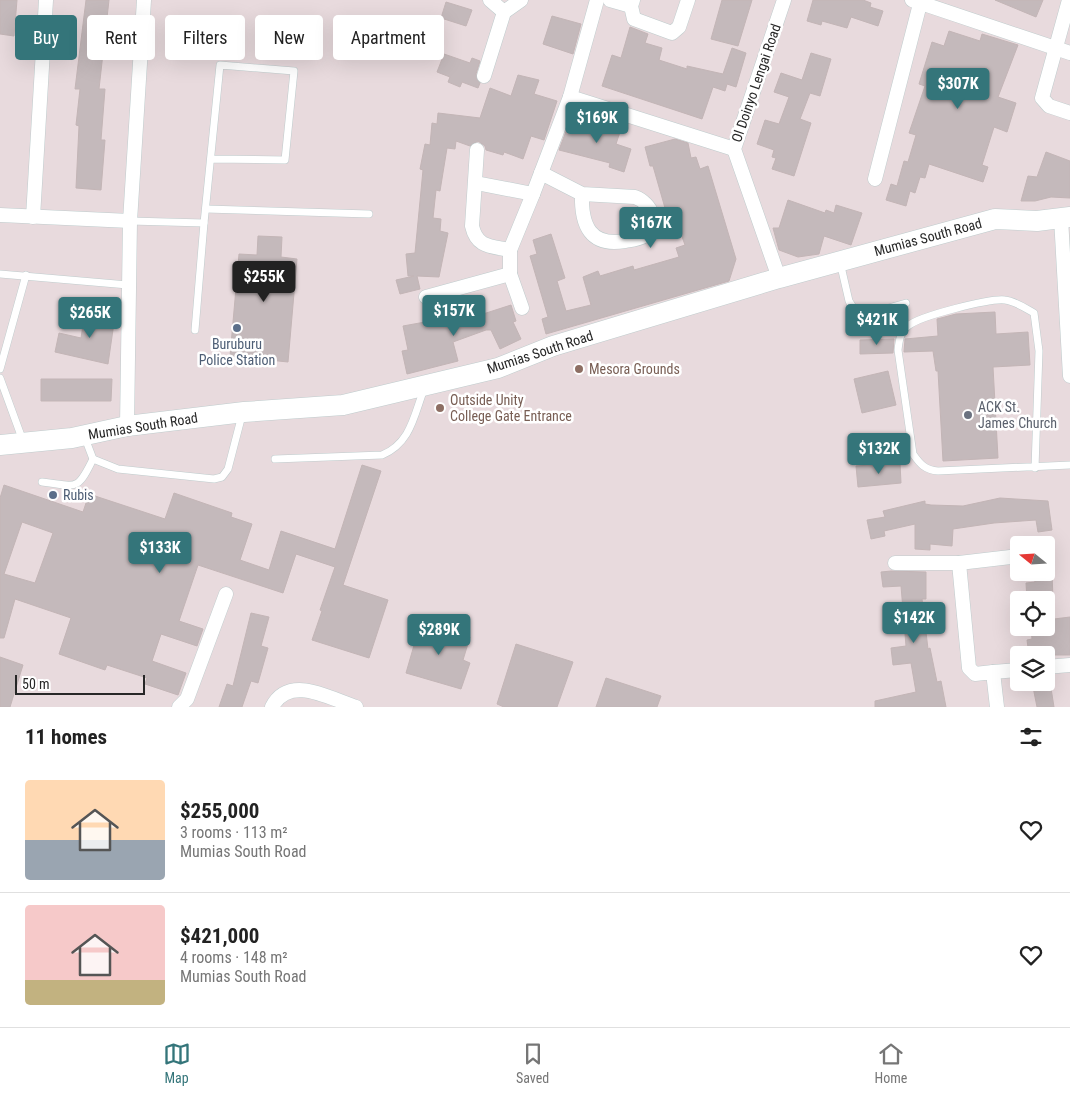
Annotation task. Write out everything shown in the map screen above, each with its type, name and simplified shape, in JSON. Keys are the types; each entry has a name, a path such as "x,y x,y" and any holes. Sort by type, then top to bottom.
{"main road":[{"name":"Mumias South Road","path":"0,445 84,435 127,426 244,412 343,405 498,368 552,346 779,278 995,219 1037,221 1066,218"}],"street":[{"path":"33,216 46,0"},
{"path":"127,426 130,221 144,0"},
{"path":"490,0 504,12"},
{"path":"484,76 504,12 521,0"},
{"path":"522,308 510,274 510,250 570,97 597,0"},
{"path":"610,0 632,3 634,19 672,33 679,27 688,0"},
{"name":"Ol Doinyo Lengai Road","path":"779,278 734,149 784,0"},
{"path":"1069,0 1054,46 1042,98 1045,104 1070,113"},
{"path":"875,179 918,1 1070,52"},
{"path":"570,97 734,149"},
{"path":"477,150 472,226 474,236 478,242 487,246 510,250"},
{"path":"541,173 582,194 635,197 643,200 652,213 653,222 650,230 644,236 617,242 604,241 596,237 586,226 582,209 582,194"},
{"path":"476,184 533,194"},
{"path":"0,215 130,221"},
{"path":"1066,218 1070,376"},
{"path":"426,297 510,274"},
{"path":"895,562 959,564 1010,557"},
{"path":"959,564 969,668 975,674 1010,671"},
{"path":"178,707 187,699 226,594"},
{"path":"1055,666 1070,665"},
{"path":"993,672 997,707"},
{"path":"272,707 282,695 290,690 301,689 356,707"}],"lane":[{"path":"195,330 204,223 220,65 294,71 285,160 211,159"},
{"path":"206,209 369,214"},
{"path":"130,221 204,223"},
{"path":"840,261 849,301 856,312 867,314 906,303"},
{"path":"0,274 128,285"},
{"path":"0,369 26,275"},
{"path":"1035,468 1039,351 1034,313 1005,300 936,314 916,320 907,326 900,335 898,350 913,454 920,464 929,470 938,471 1035,468 1070,465"},
{"path":"0,378 24,443"},
{"path":"275,459 382,455 396,449 409,431 425,385"},
{"path":"93,459 118,468 214,479 222,477 228,469 244,412"},
{"path":"42,482 74,486 82,481 93,459 84,435"}],"building":[{"path":"0,0 17,0 14,36 0,34"},
{"path":"86,0 109,0 107,15 87,15 87,60 102,60 99,89 105,89 101,140 105,140 101,190 76,188 79,126 76,125 80,89 75,89"},
{"path":"722,0 752,0 738,46 711,39"},
{"path":"813,0 863,0 871,3 870,7 883,11 878,26 851,17 847,28 822,21 821,25 807,21"},
{"path":"995,0 1043,0 1036,17"},
{"path":"446,2 472,10 466,26 444,19 444,15 442,15"},
{"path":"552,16 581,24 573,54 543,44"},
{"path":"630,27 648,34 645,43 662,48 659,60 687,69 687,66 723,74 732,48 746,53 736,87 727,84 725,91 713,87 702,119 602,86 612,55 621,58"},
{"path":"949,31 980,41 982,34 1018,45 998,97 1016,103 1007,132 994,127 982,165 988,167 983,182 929,164 925,178 920,177 915,193 910,191 906,206 886,200 891,184 897,186 904,161 908,162 916,135 909,133 925,86 919,84 932,42 944,46"},
{"path":"811,53 831,59 820,96 810,93 800,119 811,123 794,176 772,169 776,158 772,157 774,150 757,144 765,120 779,124 789,97 774,92 781,73 802,80"},
{"path":"444,54 470,63 472,58 480,61 476,74 480,83 478,88 462,82 460,87 448,82 450,77 437,72 442,60 444,60"},
{"path":"518,75 539,80 534,94 557,101 544,140 531,136 523,159 504,152 503,155 486,150 485,146 478,141 470,146 456,141 455,149 447,148 440,191 436,190 433,218 441,219 440,231 448,233 439,277 417,276 420,289 400,294 396,280 414,276 408,276 406,254 415,253 423,170 420,169 425,144 430,145 432,123 437,124 438,113 480,118 490,88 511,96"},
{"path":"590,119 621,129 616,144 631,149 624,172 609,167 610,163 559,150 568,126 587,131"},
{"path":"675,139 688,143 691,158 696,157 700,169 708,166 736,259 729,281 546,334 542,319 548,317 530,256 537,254 533,240 551,234 565,278 557,281 566,311 591,305 583,277 598,271 600,276 633,266 634,270 679,257 676,248 685,245 676,220 669,222 653,166 650,166 645,147"},
{"path":"1046,152 1070,161 1070,198 1051,197 1035,201 1021,201 1028,176 1037,177"},
{"path":"788,200 825,213 826,210 834,213 836,205 862,213 851,245 824,236 819,254 798,257 779,250 773,228 779,228"},
{"path":"258,236 282,237 281,257 297,259 288,362 230,356 239,254 257,255"},
{"path":"511,305 516,321 513,322 521,339 500,349 491,330 486,330 453,342 458,361 407,374 402,351 408,350 403,326 447,318 448,321 478,311 480,315"},
{"path":"85,312 115,316 108,364 55,352 59,333 81,338"},
{"name":"ACK St. James Church","path":"995,312 996,334 1028,332 1030,365 993,367 998,458 943,461 938,371 936,371 933,351 904,352 905,339 938,336 937,319 956,314"},
{"path":"894,339 893,353 860,354 860,340"},
{"path":"888,371 896,405 862,413 854,379"},
{"path":"41,379 112,379 111,401 41,401"},
{"path":"900,463 901,483 858,487 856,466"},
{"path":"362,465 381,471 343,585 388,600 369,658 312,640 335,567 296,554 283,593 198,565 179,621 203,629 197,646 161,634 152,661 186,673 178,695 145,684 147,678 107,665 105,670 59,654 71,618 15,599 4,638 0,638 0,498 4,485 83,512 89,494 165,519 174,493 232,513 231,517 252,524 240,560 269,570 281,531 335,549","holes":["22,522 53,533 35,583 4,574"]},
{"path":"1000,498 1048,501 1052,530 1038,532 1036,520 994,523 953,529 952,546 930,544 930,550 915,549 915,524 884,531 885,536 871,539 867,520 885,517 883,511 925,501 925,504 931,505 963,506"},
{"path":"881,572 926,572 926,599 922,599 928,649 930,648 937,682 941,681 946,707 875,707 875,701 916,692 911,663 893,665 891,648 906,646 901,586 883,587"},
{"path":"1052,581 1053,591 1026,591 1026,583"},
{"path":"251,613 269,617 261,646 268,648 258,683 251,681 242,707 219,707 227,684 233,686"},
{"path":"1070,617 1070,655 1055,655 1055,646 1028,646 1027,640 1032,639 1032,636 1055,636 1055,619"},
{"path":"421,621 470,637 463,660 470,663 461,689 406,673"},
{"path":"516,644 573,662 557,707 504,707 497,704"},
{"path":"0,657 23,665 10,707 0,707"},
{"path":"606,678 661,696 657,707 596,707"},
{"path":"1034,691 1051,691 1054,707 1037,707"}],"place":[{"name":"Buruburu Police Station","path":"237,328"},
{"name":"Mesora Grounds","path":"579,369"},
{"name":"Outside Unity College Gate Entrance","path":"440,408"},
{"name":"ACK St. James Church","path":"968,415"},
{"name":"Rubis","path":"53,495"}]}
